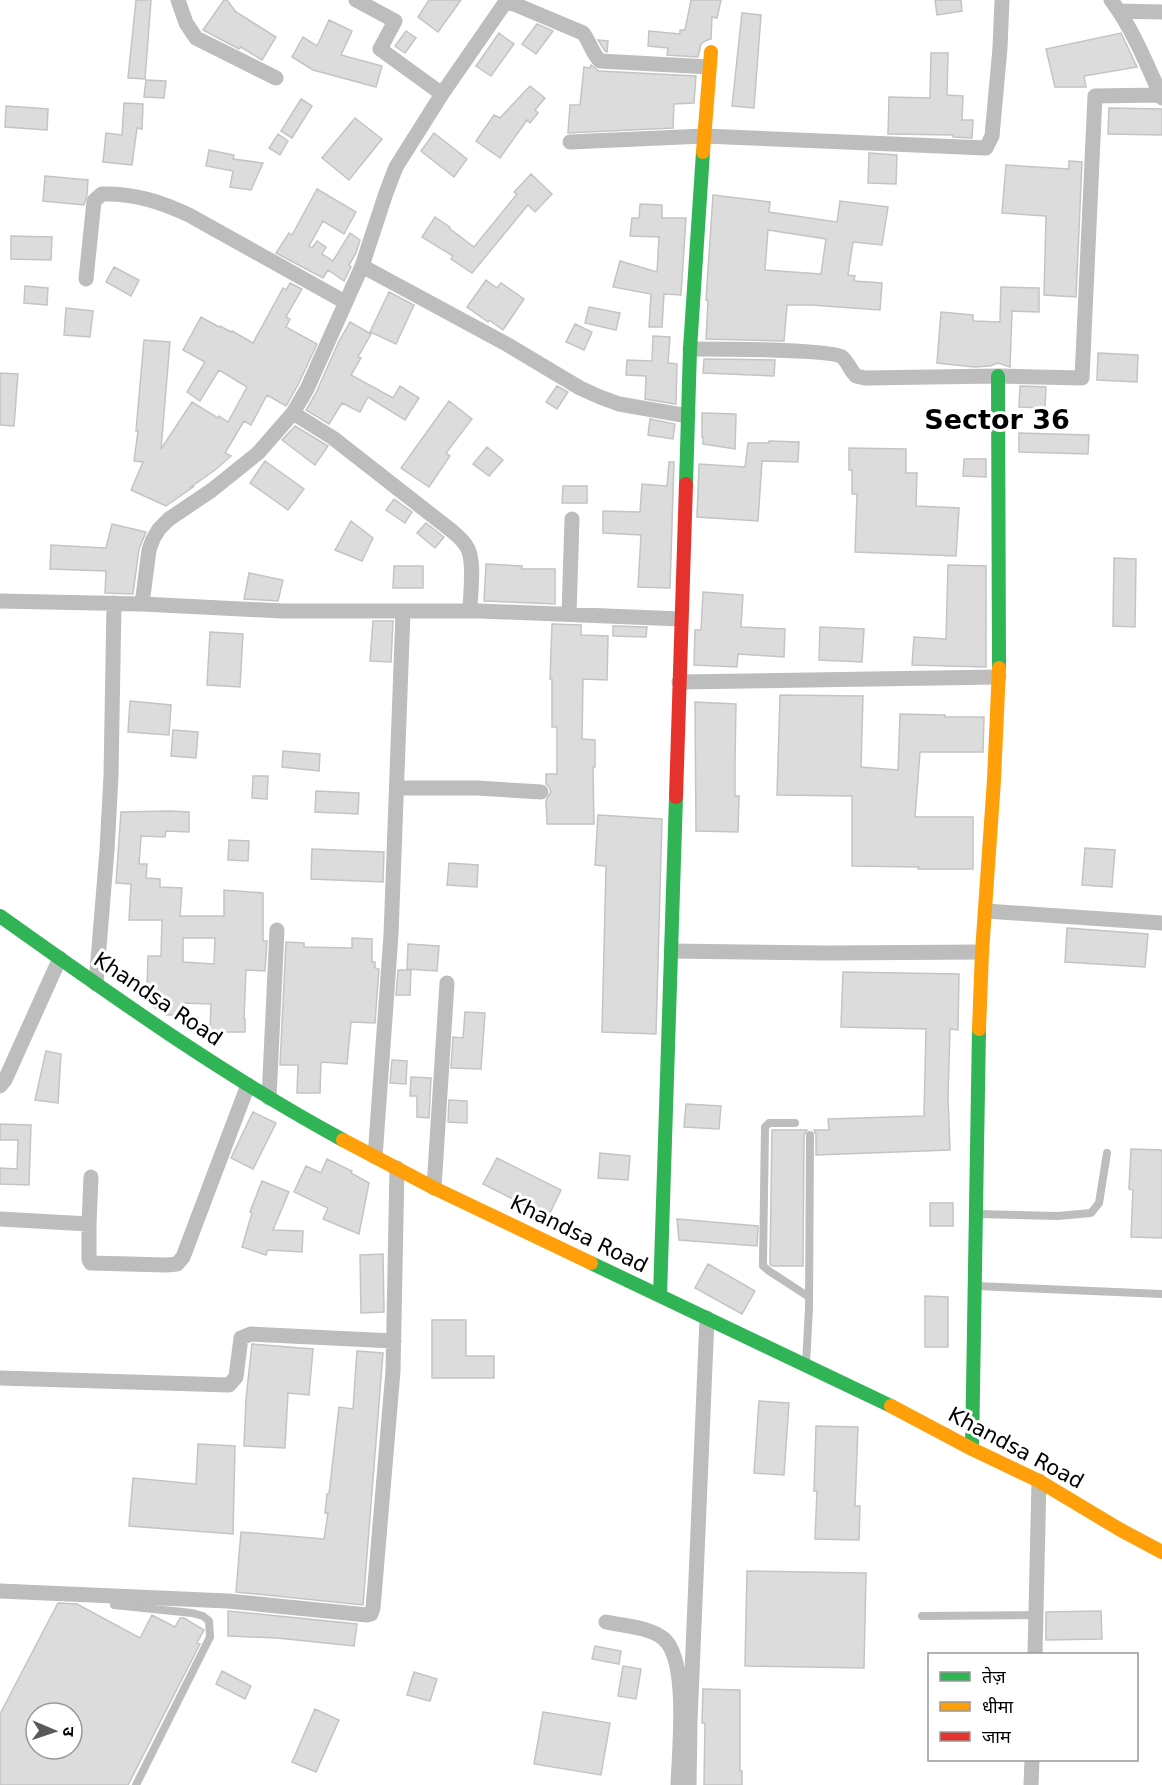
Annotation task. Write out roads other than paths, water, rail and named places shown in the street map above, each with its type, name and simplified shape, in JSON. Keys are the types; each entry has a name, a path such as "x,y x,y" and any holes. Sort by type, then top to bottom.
{"street":[{"path":"178,0 186,23 195,38 276,78"},
{"path":"356,0 395,21 380,49 442,94"},
{"path":"570,142 704,136 986,148 992,136 1002,0"},
{"path":"142,604 149,550 159,529 169,519 212,490 258,453 292,413 307,389 362,266 396,167 442,94 507,1 583,33 600,61 710,60 690,349 660,1296"},
{"path":"690,349 801,351 835,354 842,357 856,376 865,378 998,376 1082,378 1095,96 1161,97 1115,6"},
{"path":"1115,6 1162,12"},
{"path":"86,279 95,200 102,194 118,195 144,198 166,204 345,302"},
{"path":"362,266 590,392 619,404 688,416"},
{"path":"972,1449 978,1048 999,677 998,376"},
{"path":"292,413 342,445 452,531 467,546 471,567 470,611"},
{"path":"570,614 572,519"},
{"path":"0,602 114,603 283,611 470,611 681,619"},
{"path":"96,984 111,776 114,603"},
{"path":"375,1157 391,935 403,612"},
{"path":"679,682 999,677"},
{"path":"397,788 477,788 541,792"},
{"path":"986,911 1162,923"},
{"name":"Khandsa Road","path":"0,916 96,984 298,1116 434,1188 913,1417 972,1449 1039,1481 1162,1552"},
{"path":"269,1098 277,930"},
{"path":"671,951 827,953 982,951"},
{"path":"0,1086 5,1080 60,958"},
{"path":"434,1188 447,983"},
{"path":"91,1177 89,1260 91,1263 177,1264 183,1257 248,1085"},
{"path":"0,1591 228,1601 367,1616 371,1614 393,1371 397,1168"},
{"path":"0,1219 89,1224"},
{"path":"690,1785 690,1721 707,1318"},
{"path":"0,1378 229,1385 236,1377 241,1338 251,1334 394,1341"},
{"path":"1035,1653 1039,1481"},
{"path":"606,1622 651,1632 664,1639 673,1653 678,1668 681,1705 678,1785"},
{"path":"1031,1785 1032,1761"}],"lane":[{"path":"795,1123 769,1123 765,1127 763,1261 769,1271 809,1297"},
{"path":"806,1366 809,1297 810,1135"},
{"path":"976,1214 1058,1216 1091,1213 1099,1203 1107,1153"},
{"path":"975,1286 1162,1294"},
{"path":"114,1605 192,1613 209,1621 210,1628 210,1637 136,1785"},
{"path":"922,1616 1035,1615"}],"district":[{"name":"Sector 36","path":"997,420"}]}
